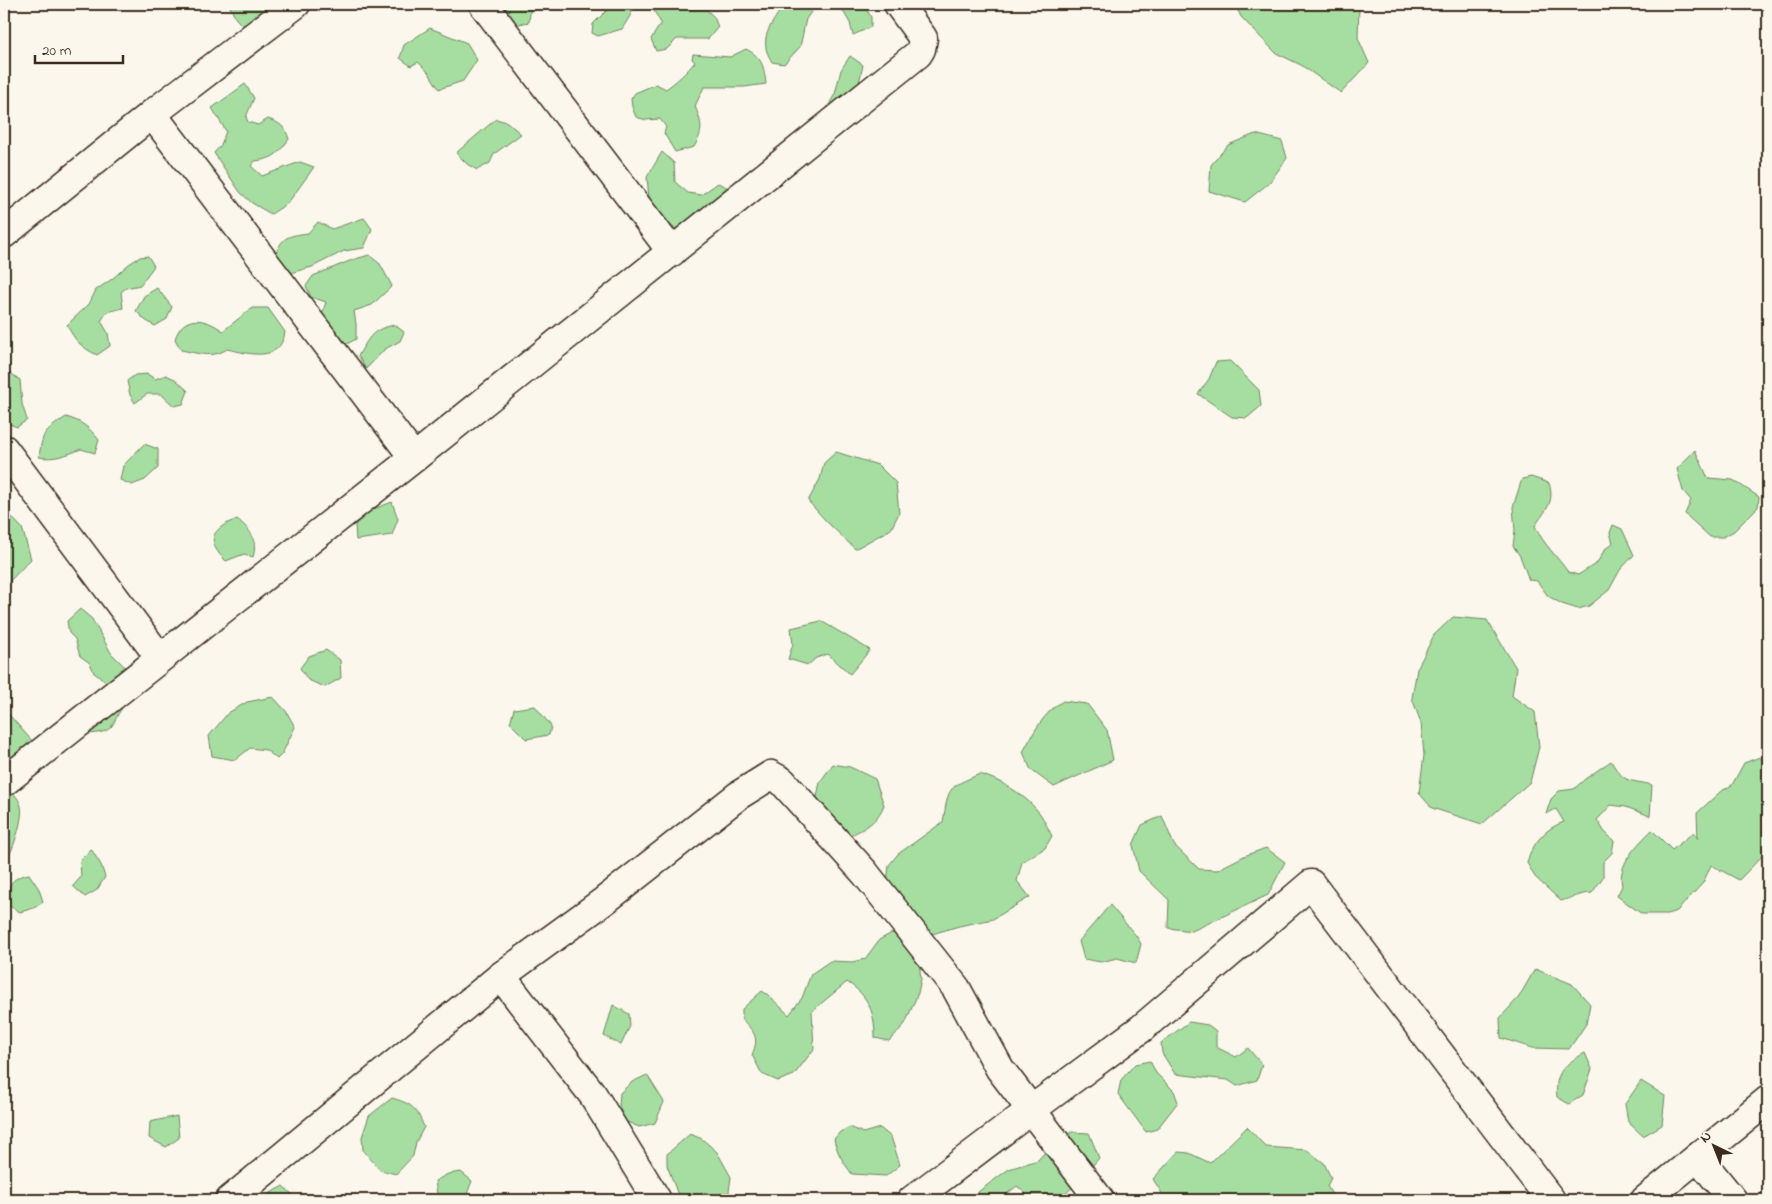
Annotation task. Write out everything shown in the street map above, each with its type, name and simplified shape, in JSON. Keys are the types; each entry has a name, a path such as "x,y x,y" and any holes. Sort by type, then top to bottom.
{"street":[{"path":"4,234 152,114 296,4"},
{"path":"483,4 672,252"},
{"path":"4,782 414,458 918,54 923,38 898,4"},
{"path":"152,114 414,458"},
{"path":"4,449 160,658"},
{"path":"245,1196 501,976 604,901 739,795 771,775 782,781 865,873 956,988 1000,1069 1100,1200"},
{"path":"912,1200 1142,1028 1311,884 1551,1200"},
{"path":"501,976 593,1095 657,1200"},
{"path":"1645,1200 1768,1100"},
{"path":"1698,1157 1732,1200"}],"green space":[{"path":"231,4 267,4 269,8 261,21 242,25 236,19 230,7"},
{"path":"504,4 531,4 529,22 514,25"},
{"path":"609,4 629,4 633,11 622,29 598,36 592,33 593,24 608,9"},
{"path":"650,4 672,4 673,6 693,10 706,9 714,17 718,27 708,39 677,39 667,49 656,51 651,39 661,23"},
{"path":"783,4 817,4 806,19 800,47 784,64 772,62 767,51 766,41 768,30"},
{"path":"839,4 863,4 871,17 871,27 853,35 850,23"},
{"path":"1235,4 1359,4 1358,38 1369,63 1341,93 1301,65 1276,53 1241,17"},
{"path":"430,28 467,43 477,60 463,81 439,89 429,73 418,62 411,66 400,58 404,45"},
{"path":"746,49 759,59 766,84 744,87 704,87 695,106 701,131 694,147 675,152 664,133 666,127 660,119 646,120 636,117 631,99 635,93 656,84 666,89 695,62 692,59 693,54 730,57"},
{"path":"850,56 863,65 858,87 838,111 827,108 835,94 841,70"},
{"path":"245,84 254,98 246,117 248,122 258,125 268,119 272,120 284,128 289,139 275,155 267,159 255,161 251,166 262,176 300,162 314,167 288,203 271,214 252,203 240,192 214,153 221,145 226,131 212,108"},
{"path":"496,119 507,122 521,134 494,154 490,163 477,170 467,164 456,153"},
{"path":"1255,134 1282,141 1287,158 1269,183 1245,202 1209,191 1211,165 1228,145"},
{"path":"662,152 674,163 675,182 688,193 701,195 718,183 737,192 682,233 665,222 649,198 647,177"},
{"path":"364,218 372,229 364,248 344,251 312,267 290,273 274,258 280,245 286,238 308,233 318,222 332,229"},
{"path":"369,255 380,264 392,286 372,305 354,311 356,339 345,345 324,322 322,314 326,302 311,297 306,286 313,276"},
{"path":"148,256 154,266 140,285 126,288 121,292 123,308 107,312 101,321 108,333 110,346 97,355 79,343 67,325 89,304 96,290 129,264 140,257"},
{"path":"157,288 172,307 167,319 155,326 136,311 144,296"},
{"path":"252,308 268,308 285,332 282,342 271,352 254,354 227,349 216,354 199,354 181,350 175,339 183,325 189,322 202,321 223,331"},
{"path":"395,325 404,332 400,341 385,349 366,369 358,356 366,343 376,331"},
{"path":"1230,361 1259,390 1261,406 1247,418 1232,417 1198,394 1209,379 1216,362"},
{"path":"4,373 10,373 20,380 22,404 27,420 17,427 4,422"},
{"path":"147,374 155,379 166,375 175,379 188,391 183,404 174,406 161,394 147,394 135,403 130,395 127,381 135,375"},
{"path":"66,417 76,420 92,431 99,440 95,453 81,449 50,458 39,457 46,432"},
{"path":"144,444 158,449 158,468 145,480 132,485 120,480 123,466"},
{"path":"1695,450 1708,478 1733,480 1759,497 1758,507 1734,531 1723,537 1710,537 1685,514 1691,500 1683,491 1677,469"},
{"path":"836,452 878,465 896,483 899,513 891,529 855,549 808,501 820,479 824,463"},
{"path":"1531,477 1549,483 1551,490 1550,501 1535,526 1546,544 1568,572 1578,575 1597,563 1605,549 1613,543 1610,533 1613,525 1622,529 1634,555 1620,570 1609,590 1589,606 1578,609 1562,604 1548,596 1537,581 1529,580 1520,556 1513,546 1515,530 1513,507 1522,479"},
{"path":"392,502 398,519 392,535 356,540 355,525 371,510"},
{"path":"5,510 22,528 31,559 4,587"},
{"path":"237,519 252,535 254,540 253,557 244,554 226,561 215,547 213,542 214,536 221,527"},
{"path":"80,609 92,619 111,653 126,668 110,684 94,673 90,663 80,656 75,639 69,633 67,621"},
{"path":"1453,617 1487,620 1516,668 1512,696 1535,712 1539,747 1530,782 1482,824 1432,808 1419,793 1424,755 1421,723 1412,698 1417,669 1434,635"},
{"path":"821,621 870,650 850,674 828,654 816,658 808,665 788,659 793,644 791,628"},
{"path":"326,650 340,660 341,678 325,687 308,680 300,668 309,656"},
{"path":"273,697 286,711 295,727 282,754 277,759 266,750 250,748 235,760 212,756 209,736 228,713 247,702"},
{"path":"1063,701 1087,704 1107,730 1113,760 1054,787 1031,770 1023,752 1035,730 1045,717"},
{"path":"126,703 109,729 104,732 85,734"},
{"path":"535,706 551,726 549,735 526,739 510,723 514,709"},
{"path":"4,709 33,742 25,762 4,762"},
{"path":"1760,757 1768,767 1768,850 1739,880 1711,865 1703,883 1677,911 1667,914 1642,914 1617,896 1622,886 1622,870 1625,863 1652,830 1672,850 1694,832 1698,839 1697,813 1720,792 1732,785 1744,763"},
{"path":"1611,761 1624,778 1652,785 1650,816 1626,807 1611,805 1597,820 1614,841 1612,853 1603,862 1603,877 1592,893 1561,901 1535,877 1527,863 1529,856 1536,843 1545,833 1564,822 1556,809 1546,814 1551,799 1559,791 1574,789"},
{"path":"833,764 850,767 875,779 884,805 880,813 868,826 829,843 811,826 820,782"},
{"path":"980,774 996,780 1024,797 1043,818 1052,836 1045,848 1022,862 1017,881 1030,897 993,919 932,934 901,912 886,892 889,865 898,854 943,822 948,795 955,786"},
{"path":"7,787 19,800 22,811 18,831 9,856 4,855 4,789"},
{"path":"1162,816 1174,845 1199,869 1217,870 1244,856 1266,848 1285,862 1268,895 1192,931 1168,928 1169,900 1139,871 1133,845 1142,825"},
{"path":"91,849 101,865 105,877 97,890 85,897 73,886 81,877 80,860"},
{"path":"29,874 39,889 43,902 34,908 20,912 4,903 11,883 18,877"},
{"path":"1110,905 1141,944 1136,963 1117,958 1101,962 1084,959 1079,941"},
{"path":"892,933 907,940 919,962 921,979 918,993 905,1024 889,1041 875,1038 874,1021 866,999 855,987 847,982 812,1011 814,1049 794,1075 778,1081 762,1074 752,1055 756,1039 742,1019 742,1009 762,991 789,1015 802,998 811,974 830,961 852,962 865,959 879,940"},
{"path":"1535,969 1572,984 1590,1004 1586,1024 1569,1049 1532,1048 1501,1038 1500,1018 1519,997"},
{"path":"613,1005 629,1014 630,1026 621,1045 604,1036"},
{"path":"1189,1022 1208,1025 1216,1031 1216,1047 1236,1057 1248,1048 1262,1065 1257,1080 1237,1086 1228,1080 1175,1074 1162,1053 1161,1043"},
{"path":"1585,1053 1592,1069 1583,1095 1569,1104 1557,1097 1557,1081 1562,1070 1567,1065"},
{"path":"1150,1061 1156,1073 1174,1091 1178,1102 1157,1129 1146,1132 1118,1094 1121,1080 1135,1064"},
{"path":"647,1075 664,1102 655,1123 639,1127 625,1121 619,1106 620,1093 632,1082"},
{"path":"1641,1081 1665,1096 1662,1125 1643,1136 1628,1122 1625,1104"},
{"path":"392,1098 412,1107 424,1127 416,1142 413,1156 396,1174 380,1170 363,1150 362,1137 369,1116"},
{"path":"177,1116 179,1138 166,1147 149,1138 150,1122"},
{"path":"850,1127 863,1133 880,1128 891,1137 900,1165 886,1176 852,1174 841,1157 834,1139 840,1132"},
{"path":"1247,1127 1266,1147 1307,1150 1324,1163 1331,1178 1327,1186 1335,1200 1166,1200 1153,1179 1178,1152 1189,1153 1210,1163"},
{"path":"1071,1132 1089,1133 1099,1158 1059,1200 1033,1200 1017,1186 999,1200 982,1200 978,1192 1009,1169 1038,1160 1057,1138"},
{"path":"690,1134 702,1139 717,1152 731,1177 728,1199 683,1200 679,1198 667,1165 667,1154"},
{"path":"461,1172 472,1181 467,1194 468,1200 438,1200 435,1181 448,1174"},
{"path":"283,1186 296,1200 266,1200 269,1194"}]}
